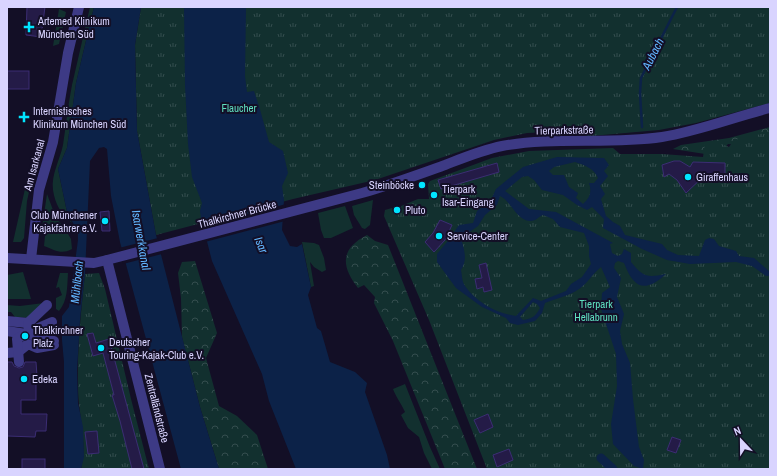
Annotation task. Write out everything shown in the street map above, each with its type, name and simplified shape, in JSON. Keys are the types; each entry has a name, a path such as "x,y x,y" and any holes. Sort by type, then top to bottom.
{"street":[{"name":"Am Isarkanal","path":"31,259 39,190 53,142 68,53 79,7"},
{"name":"Tierparkstraße","path":"362,193 500,146 548,141 609,142 662,137 687,132 770,108"},
{"name":"Thalkirchner Brücke","path":"107,260 362,193"},
{"path":"7,258 94,263 107,260"},
{"name":"Zentralländstraße","path":"107,260 160,469"},
{"path":"7,353 19,357 27,335 47,305"},
{"path":"7,321 27,335 37,348 54,343"},
{"path":"7,339 27,335 52,322"},
{"path":"7,331 27,335"}],"green space":[{"path":"90,7 94,7 76,83 67,148 58,169 67,212 72,223 57,204 53,190 53,178 62,151 72,85"},
{"name":"Flaucher","path":"141,7 770,7 770,103 696,123 659,130 591,136 549,132 527,133 494,140 375,180 293,199 156,235 137,131 135,45"},
{"path":"59,9 66,12 59,44 53,46"},
{"path":"770,127 770,167 742,145 728,144 718,156 673,149 681,145 729,138"},
{"name":"Tierpark Hellabrunn","path":"770,132 770,469 487,469 429,320 384,216 385,210 392,208 397,212 400,210 401,206 418,199 429,199 428,184 430,181 492,158 529,151 613,148 620,154 662,154 703,157 705,144 717,142 729,147 734,140"},
{"path":"27,180 31,183 27,201 24,238 21,242 13,242"},
{"path":"47,194 56,218 71,239 72,249 68,251 61,252 44,246 45,236 42,228"},
{"path":"373,200 370,225 365,229 362,228 354,215 352,206"},
{"path":"345,206 353,228 331,238 324,238 318,213"},
{"path":"367,235 375,241 388,245 477,469 445,469 393,341 374,303 375,297 364,285 358,288 348,272 346,258 348,252 358,240"},
{"path":"302,242 319,245 324,258 326,270 322,272 314,267 310,262 314,286 311,287"},
{"path":"195,261 217,333 206,358 219,406 237,416 257,435 268,469 219,469 200,407 182,337 181,298 178,273 182,262"},
{"path":"23,272 31,299 7,299 7,275"},
{"path":"60,273 68,273 66,298 59,311 56,309 56,298 62,295 59,287 56,288"},
{"path":"99,273 105,289 149,469 81,469 83,459 83,438 78,397 78,373 81,316 85,274"},
{"path":"44,303 28,318 15,317 11,312 7,312 7,305 20,306"},
{"path":"405,384 440,469 432,469 424,453 419,437 408,428 401,415 405,412 393,389"}],"water":[{"path":"94,7 141,7 135,45 137,131 156,235 200,407 219,469 181,469 120,242 111,196 107,149 104,147 99,148 90,161 85,274 80,320 77,371 78,403 83,427 84,457 81,469 64,469 64,362 62,316 69,307 78,232 67,212 58,169 67,148 76,83"},
{"name":"Isar","path":"184,7 246,7 245,76 247,92 254,91 269,142 283,151 288,173 282,186 284,200 282,230 290,246 297,247 302,244 311,287 308,295 317,328 321,331 330,362 355,372 367,383 365,392 387,455 390,469 296,469 269,401 262,374 212,261 201,218 200,211 202,203 192,177 188,144 185,85"},
{"path":"557,157 604,158 609,165 604,171 608,176 600,186 605,194 601,199 606,216 620,226 625,235 662,244 667,250 678,255 699,256 705,240 709,238 714,239 719,246 736,251 739,256 754,258 770,272 770,276 766,276 752,266 736,262 690,264 667,260 642,249 603,228 604,219 592,207 587,210 563,195 542,190 534,180 528,176 522,177 505,191 529,209 556,212 613,243 610,244 612,253 618,256 622,254 624,249 631,253 631,262 642,273 650,276 666,274 659,280 646,286 636,283 628,272 624,263 618,261 615,263 614,268 621,278 617,297 624,314 620,331 622,344 630,363 639,447 644,460 643,469 634,466 613,444 611,424 617,386 616,354 601,309 602,293 610,287 601,267 579,289 545,303 542,313 535,321 518,325 510,323 506,318 482,307 456,288 437,262 437,254 459,225 473,223 477,211 490,202 496,189 523,167","holes":["575,162 591,169 598,178 594,183 589,183 590,195 583,204 576,198 578,193 569,187 564,175 553,175 549,171 554,167","500,196 524,219 529,221 535,220 543,215 553,219 560,227 584,233 589,246 591,264 582,277 571,284 566,291 541,301 533,298 516,316 494,310 481,302 470,292 464,284 462,278 461,270 465,254 461,238 478,226 485,215 497,205","533,302 540,308 537,313 529,319 523,320 520,317"]}],"pier":[{"path":"286,204 285,221 205,242 201,227"},
{"path":"158,238 162,254 123,264 119,248"}],"building":[{"path":"27,7 45,7 41,37 26,35"},
{"path":"7,71 29,71 29,89 7,89"},
{"name":"Giraffenhaus","path":"674,161 680,161 690,167 693,162 725,163 725,174 716,178 705,175 686,193 677,180 669,174 664,177 662,165"},
{"path":"497,163 499,172 441,189 438,180"},
{"name":"Club Münchener Kajakfahrer e.V.","path":"109,211 110,231 102,231 100,212"},
{"name":"Service-Center","path":"440,220 452,225 445,240 434,252 425,242 433,233"},
{"path":"486,263 492,290 484,292 483,287 477,289 475,279 482,278 479,265"},
{"path":"93,333 96,343 109,339 144,469 132,469 112,395 114,395 103,353 93,356 87,334"},
{"path":"7,362 12,362 14,366 19,368 23,367 25,362 36,362 39,381 36,385 36,400 21,400 21,414 47,414 46,431 36,431 35,437 7,436"},
{"path":"488,414 493,427 480,433 474,420"},
{"path":"97,431 99,453 88,454 85,432"},
{"path":"672,437 681,440 676,453 667,450"},
{"path":"509,449 513,460 497,467 493,455"},
{"path":"22,459 45,459 45,469 22,469"}],"waterway":[{"name":"Aubach","path":"642,127 640,93 641,78 677,7"},
{"path":"601,458 613,469"}],"place":[{"name":"Artemed Klinikum München Süd","path":"29,27"},
{"name":"Internistisches Klinikum München Süd","path":"24,117"},
{"name":"Giraffenhaus","path":"688,177"},
{"name":"Steinböcke","path":"422,185"},
{"name":"Tierpark Isar-Eingang","path":"434,195"},
{"name":"Pluto","path":"397,210"},
{"name":"Club Münchener Kajakfahrer e.V.","path":"105,221"},
{"name":"Service-Center","path":"439,236"},
{"name":"Thalkirchner Platz","path":"25,336"},
{"name":"Deutscher Touring-Kajak-Club e.V.","path":"101,348"},
{"name":"Edeka","path":"24,379"}],"water label":[{"name":"Isarwerkkanal","path":"141,240"},
{"name":"Mühlbach","path":"77,282"}]}
